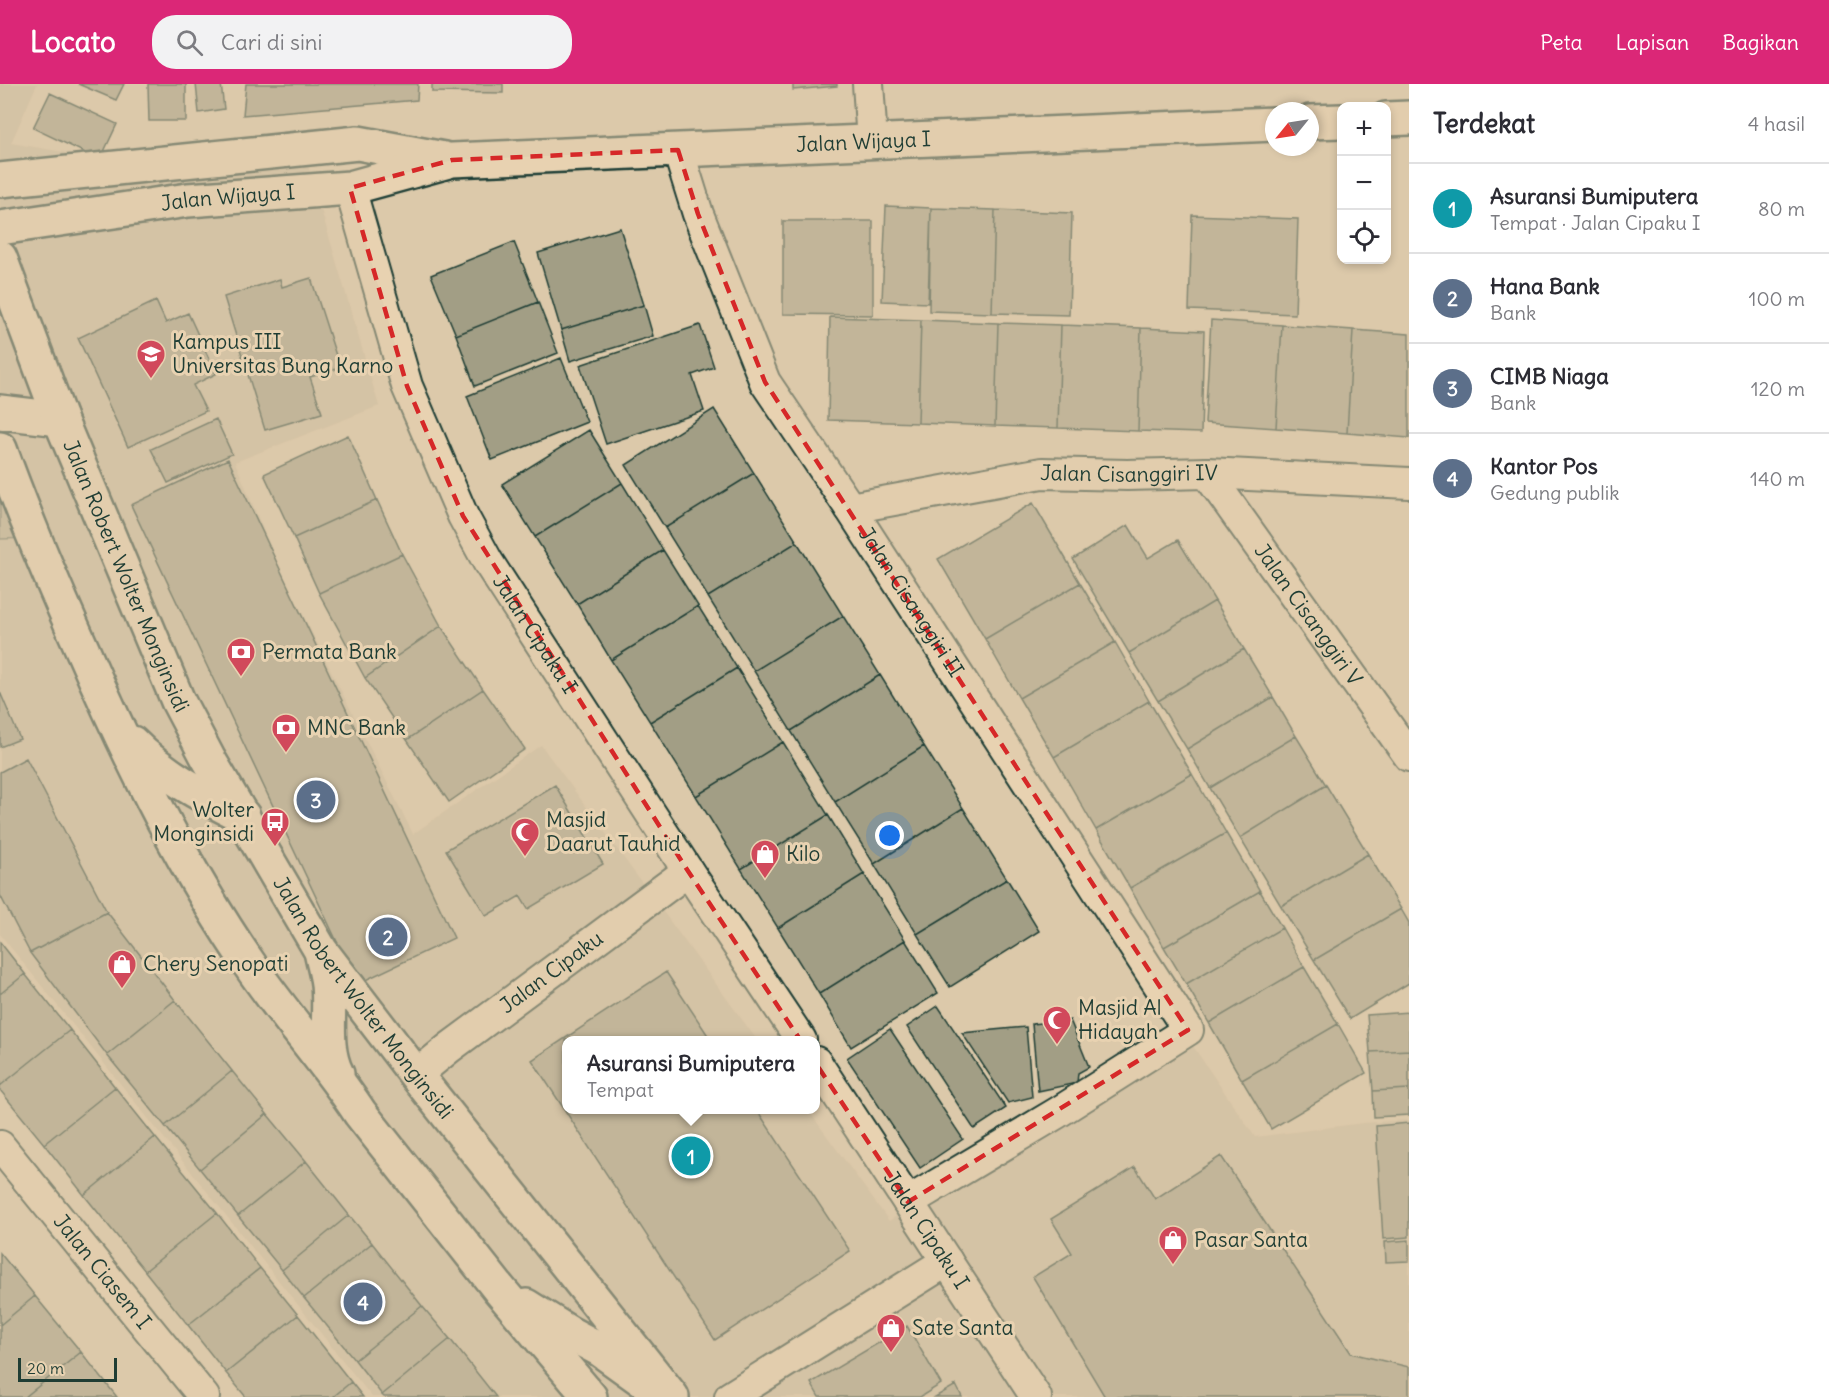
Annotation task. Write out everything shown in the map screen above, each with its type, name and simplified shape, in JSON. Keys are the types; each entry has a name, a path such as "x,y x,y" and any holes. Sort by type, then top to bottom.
{"main road":[{"path":"1391,119 1409,118"},
{"path":"1319,122 1337,121"},
{"name":"Jalan Wijaya I","path":"0,180 357,143 452,160 1265,123"},
{"name":"Jalan Wijaya I","path":"0,228 188,200 350,188 452,160"},
{"name":"Jalan Robert Wolter Monginsidi","path":"0,258 60,419 178,701 321,951 416,1075 672,1397"},
{"path":"0,412 60,419"},
{"path":"0,449 26,521 113,720 184,859 241,951 344,1088 360,1113 499,1289 590,1397"},
{"path":"113,720 154,764 220,805 243,816"},
{"path":"321,951 328,984 328,1019 333,1066 344,1088"},
{"path":"499,1289 569,1333 601,1350 668,1397"}],"street":[{"path":"868,84 872,141"},
{"name":"Jalan Cisanggiri II","path":"678,150 698,214 765,382 850,508 1188,1030 1057,1113 908,1202"},
{"name":"Jalan Cipaku I","path":"350,188 407,386 463,516 488,562 798,1036"},
{"name":"Jalan Cisanggiri IV","path":"850,508 1042,473 1127,475 1207,473 1409,483"},
{"name":"Jalan Cisanggiri V","path":"1207,473 1409,756"},
{"name":"Jalan Cipaku","path":"416,1075 688,871"},
{"name":"Jalan Cipaku I","path":"820,1068 1036,1397"},
{"name":"Jalan Ciasem I","path":"0,1146 204,1397"},
{"path":"730,1397 947,1261"}],"highlighted area":[{"path":"678,150 698,214 765,382 1188,1030 908,1202 686,868 463,516 407,386 350,188 452,160"}],"shaded area":[{"path":"0,84 37,84 11,143 93,157 299,135 379,406 235,462 278,565 413,834 541,745 754,1036 562,1036 562,1114 811,1114 889,1221 1184,1033 1255,1137 1363,1123 1409,1120 1409,1397 372,1397 0,934"},
{"path":"0,460 33,538 0,539"}],"building":[{"path":"78,84 124,84 116,100"},
{"path":"148,84 186,84 186,121 149,121"},
{"path":"196,84 221,84 224,109 199,113"},
{"path":"246,84 418,84 417,100 243,115"},
{"path":"432,84 503,84 503,93 432,92"},
{"path":"793,84 837,84 837,86 793,90"},
{"path":"50,93 117,124 100,160 33,128"},
{"path":"886,206 931,208 928,303 882,301"},
{"path":"931,208 995,210 992,313 929,311"},
{"path":"995,210 1072,213 1069,315 992,313"},
{"path":"1192,215 1298,219 1295,314 1189,310"},
{"path":"783,221 873,221 873,315 783,314"},
{"path":"620,228 644,305 561,330 538,253"},
{"path":"514,242 538,302 456,335 431,275"},
{"path":"311,278 340,368 310,377 322,413 265,430 224,297 280,279 282,287"},
{"name":"Kampus III Universitas Bung Karno","path":"156,301 166,323 188,313 216,374 193,385 206,411 128,447 78,338"},
{"path":"538,302 558,353 475,386 456,335"},
{"path":"644,305 653,336 570,361 561,330"},
{"path":"830,317 921,320 918,423 828,420"},
{"path":"921,320 998,323 995,426 918,423"},
{"path":"1211,320 1282,325 1276,428 1205,423"},
{"path":"998,323 1061,325 1058,428 995,426"},
{"path":"700,325 714,367 692,375 704,411 606,444 580,365"},
{"path":"1061,325 1141,328 1138,431 1058,428"},
{"path":"1282,325 1353,330 1347,433 1276,428"},
{"path":"1141,328 1204,331 1201,433 1138,431"},
{"path":"1353,330 1409,334 1409,438 1347,433"},
{"path":"561,358 587,422 492,460 467,396"},
{"path":"714,409 754,473 665,528 626,465"},
{"path":"216,419 232,454 168,483 151,449"},
{"path":"589,430 622,483 535,537 502,484"},
{"path":"348,435 377,500 294,538 264,474"},
{"path":"228,459 454,938 357,984 131,505"},
{"path":"754,473 797,542 708,597 665,528"},
{"path":"622,483 663,550 577,604 535,537"},
{"path":"377,500 402,554 319,593 294,538"},
{"path":"1033,503 1080,583 985,639 938,559"},
{"path":"1128,525 1148,558 1178,540 1215,601 1129,653 1073,559"},
{"path":"797,542 843,616 754,671 708,597"},
{"path":"663,550 698,606 611,660 577,604"},
{"path":"402,554 441,626 365,678 319,593"},
{"path":"1080,583 1115,642 1019,698 985,639"},
{"path":"1215,601 1244,649 1158,701 1129,653"},
{"path":"698,606 737,668 650,722 611,660"},
{"path":"843,616 880,675 791,731 754,671"},
{"path":"441,626 483,689 407,740 365,678"},
{"path":"1115,642 1149,701 1054,757 1019,698"},
{"path":"1244,649 1273,697 1187,749 1158,701"},
{"path":"737,668 783,742 696,796 650,722"},
{"path":"880,675 924,746 835,802 791,731"},
{"path":"483,689 525,749 449,802 407,740"},
{"path":"0,692 20,739 0,747"},
{"path":"1273,697 1296,736 1210,788 1187,749"},
{"path":"1149,701 1192,774 1096,830 1054,757"},
{"path":"1296,736 1326,785 1240,838 1210,788"},
{"path":"783,742 828,815 741,869 696,796"},
{"path":"924,746 963,808 874,864 835,802"},
{"path":"26,758 107,912 30,953 0,895 0,772"},
{"path":"1192,774 1226,833 1130,888 1096,830"},
{"name":"Masjid Daarut Tauhid","path":"555,785 603,864 528,909 520,896 486,916 446,850"},
{"path":"1326,785 1368,854 1281,906 1240,838"},
{"path":"963,808 1007,879 917,934 874,864"},
{"path":"828,815 864,874 778,928 741,869"},
{"path":"1226,833 1260,891 1164,947 1130,888"},
{"path":"1368,854 1401,909 1314,960 1281,906"},
{"path":"864,874 905,940 819,994 778,928"},
{"path":"1007,879 1039,931 950,987 917,934"},
{"path":"1260,891 1282,928 1186,984 1164,947"},
{"path":"1401,909 1409,923 1409,983 1350,1019 1314,960"},
{"path":"107,912 175,1000 107,1055 30,953"},
{"path":"1282,928 1304,967 1209,1023 1186,984"},
{"path":"905,940 938,993 851,1047 819,994"},
{"path":"0,942 25,974 0,994"},
{"path":"1304,967 1338,1024 1242,1080 1209,1023"},
{"path":"666,972 708,1036 569,1036"},
{"path":"25,974 70,1030 0,1086 0,994"},
{"path":"175,1000 232,1071 165,1126 107,1055"},
{"path":"938,1006 1006,1108 974,1129 907,1027"},
{"path":"1409,1012 1409,1050 1370,1052 1367,1015"},
{"name":"Masjid Al Hidayah","path":"1070,1020 1089,1067 1078,1073 1077,1083 1038,1091 1032,1024"},
{"path":"1338,1024 1366,1073 1271,1129 1242,1080"},
{"path":"1026,1027 1032,1097 1008,1103 962,1033"},
{"path":"890,1029 963,1139 920,1168 847,1058"},
{"path":"70,1030 115,1087 44,1144 0,1090 0,1086"},
{"path":"562,1040 562,1106 532,1060"},
{"path":"1409,1050 1409,1089 1373,1091 1370,1052"},
{"path":"232,1071 267,1114 200,1169 165,1126"},
{"path":"115,1087 155,1137 84,1195 44,1144"},
{"path":"1409,1089 1409,1115 1374,1117 1373,1091"},
{"path":"267,1114 306,1161 238,1216 200,1169"},
{"path":"567,1114 760,1114 850,1251 715,1340"},
{"path":"1409,1123 1409,1237 1383,1239 1376,1126"},
{"path":"155,1137 217,1213 145,1271 84,1195"},
{"name":"Pasar Santa","path":"1221,1156 1351,1353 1409,1367 1409,1397 1105,1397 1033,1277 1072,1253 1051,1219 1135,1167 1155,1199"},
{"path":"306,1161 349,1215 282,1270 238,1216"},
{"path":"217,1213 260,1268 188,1325 145,1271"},
{"path":"349,1215 372,1243 304,1298 282,1270"},
{"path":"1409,1240 1409,1261 1386,1262 1385,1242"},
{"path":"372,1243 422,1306 355,1360 304,1298"},
{"path":"0,1253 35,1296 0,1325"},
{"path":"260,1268 298,1315 226,1373 188,1325"},
{"path":"35,1296 81,1352 25,1397 0,1397 0,1325"},
{"path":"422,1306 450,1339 382,1395 355,1360"},
{"path":"298,1315 351,1382 333,1397 246,1397 226,1373"},
{"name":"Sate Santa","path":"907,1326 941,1384 920,1397 819,1397 811,1383"},
{"path":"450,1339 496,1397 384,1397 382,1395"},
{"path":"81,1352 117,1397 25,1397"},
{"path":"351,1382 363,1397 333,1397"},
{"path":"956,1385 962,1397 935,1397"}],"place":[{"name":"Kampus III Universitas Bung Karno","path":"151,380"},
{"name":"Permata Bank","path":"241,678"},
{"name":"MNC Bank","path":"286,754"},
{"name":"CIMB Niaga","path":"316,800"},
{"name":"Wolter Monginsidi","path":"275,848"},
{"name":"Masjid Daarut Tauhid","path":"525,858"},
{"name":"Kilo","path":"765,880"},
{"name":"Hana Bank","path":"388,937"},
{"name":"Chery Senopati","path":"122,990"},
{"name":"Masjid Al Hidayah","path":"1057,1046"},
{"name":"Asuransi Bumiputera","path":"691,1156"},
{"name":"Pasar Santa","path":"1173,1266"},
{"name":"Kantor Pos","path":"363,1302"},
{"name":"Sate Santa","path":"891,1354"}]}
